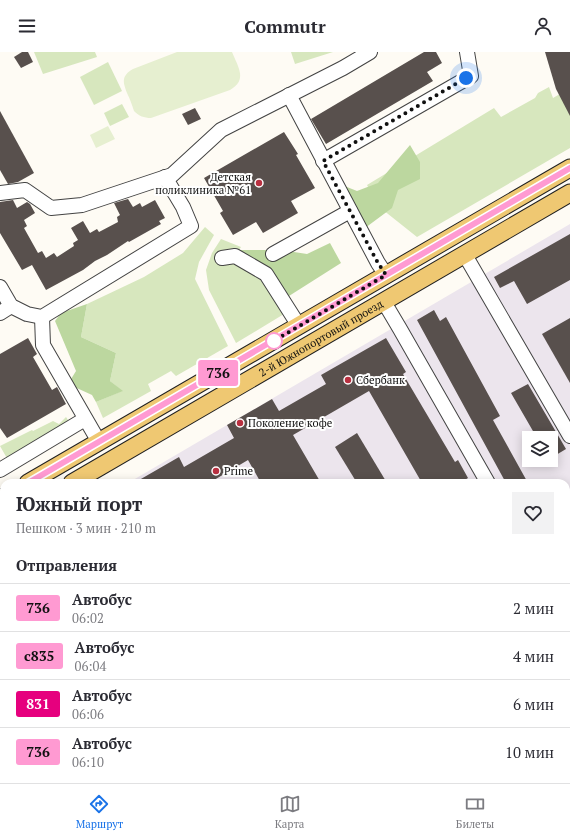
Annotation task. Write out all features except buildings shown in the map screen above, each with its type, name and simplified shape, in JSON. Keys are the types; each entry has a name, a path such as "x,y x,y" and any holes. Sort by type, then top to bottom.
{"main road":[{"name":"2-й Южнопортовый проезд","path":"35,479 570,168"},
{"name":"2-й Южнопортовый проезд","path":"79,479 570,193"}],"lane":[{"path":"0,192 25,190 51,208 82,205 172,175 221,130 343,68 370,52"},
{"path":"323,161 471,76 467,52"},
{"path":"289,95 323,161 386,275"},
{"path":"0,287 5,309 42,317 191,226 183,207 166,177"},
{"path":"273,254 350,211"},
{"path":"465,255 570,436"},
{"path":"222,258 235,256 266,274 299,326"},
{"path":"384,302 486,479"},
{"path":"42,317 42,345 99,442"},
{"path":"0,470 85,419"}],"shaded area":[{"path":"570,224 570,479 135,479"}],"green space":[{"path":"34,52 95,52 97,57 43,74"},
{"path":"177,52 232,52 239,68 239,82 230,90 151,118 140,115 134,111 127,93 124,82 126,74 133,69"},
{"path":"291,52 333,52 295,64"},
{"path":"108,62 122,91 94,105 80,77"},
{"path":"549,87 553,98 570,88 570,148 417,237 378,206 367,185 494,108 501,117 535,98 538,93"},
{"path":"122,104 129,117 110,126 104,113"},
{"path":"108,126 115,139 96,148 90,135"},
{"path":"410,145 420,162 420,179 398,190 392,208 365,228 337,183 357,191 378,183"},
{"path":"205,227 214,235 199,262 195,279 228,346 176,376 171,371 148,384 151,391 103,418 96,402 122,391 110,381 116,353 81,337 87,304 144,277 183,253"},
{"path":"221,239 241,247 239,250 231,250 219,255 225,265 234,262 257,275 276,300 284,314 236,343 209,290 206,270 212,253"},
{"path":"330,243 341,263 289,296 272,272 239,250 281,250 307,254"},
{"path":"87,304 81,337 116,353 110,381 123,391 96,402 92,395 68,384 76,371 55,321 61,313"},
{"path":"66,417 70,423 8,460 0,446 53,421 59,424"}],"bus line":[{"name":"736","path":"35,479 570,168"}],"place":[{"name":"Детская поликлиника №61","path":"259,183"},
{"name":"Сбербанк","path":"348,380"},
{"name":"Поколение кофе","path":"240,423"},
{"name":"Prime","path":"216,471"}],"route":[{"path":"274,341 272,342 386,275 323,161 466,78"}]}
